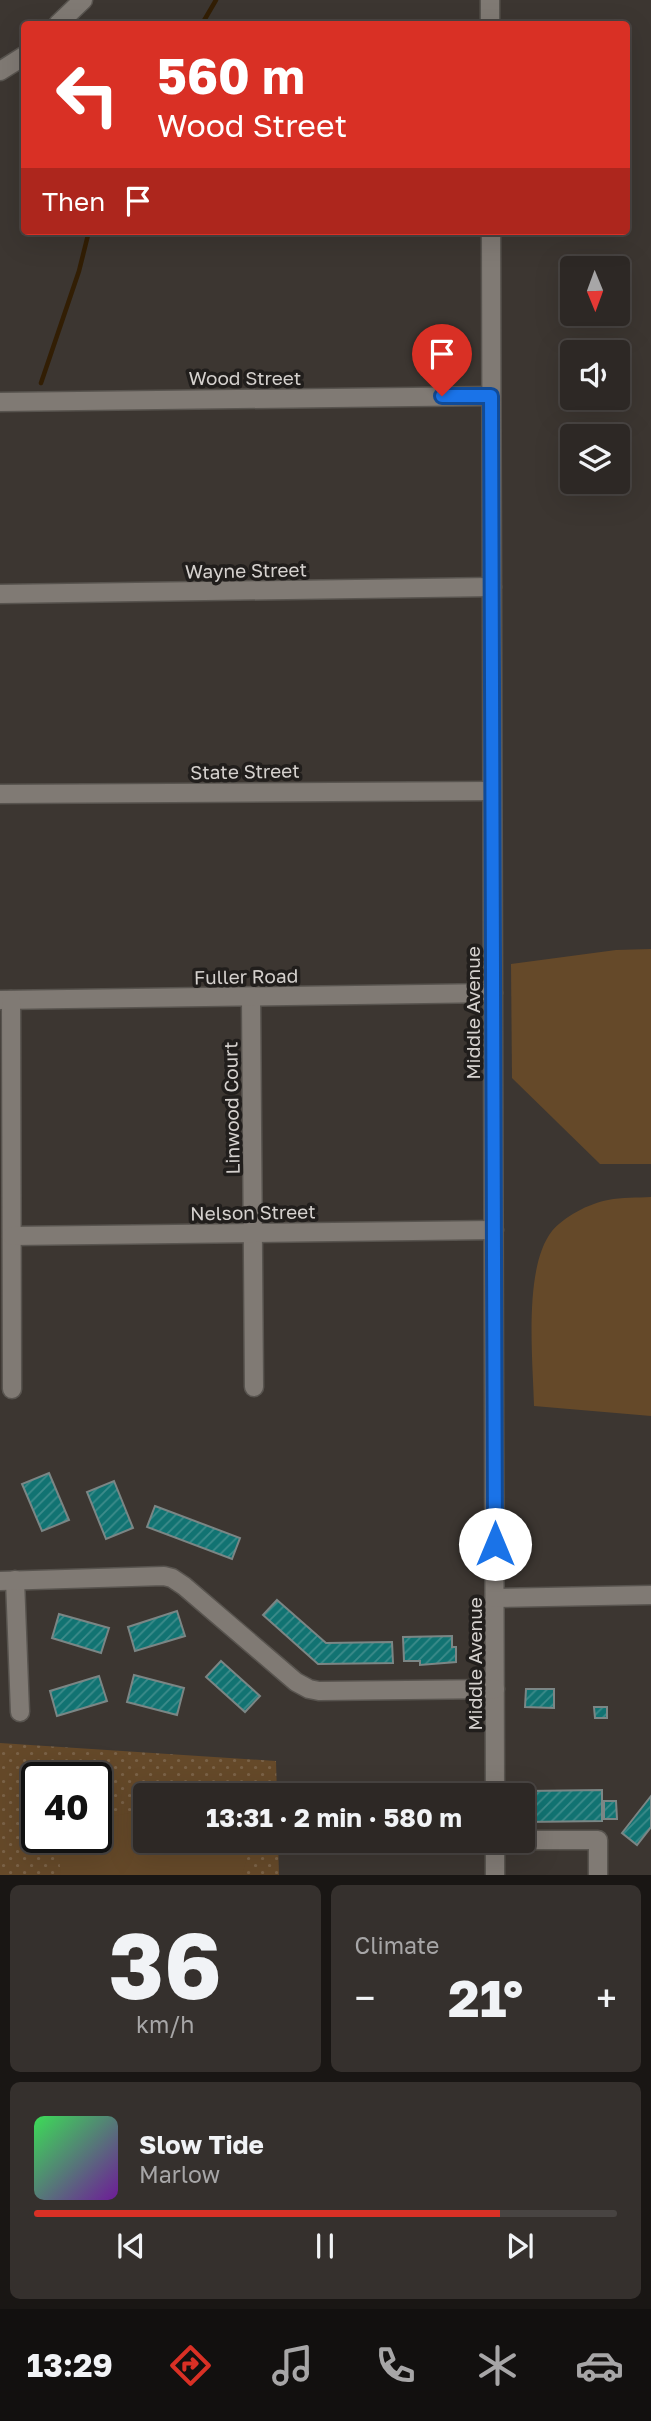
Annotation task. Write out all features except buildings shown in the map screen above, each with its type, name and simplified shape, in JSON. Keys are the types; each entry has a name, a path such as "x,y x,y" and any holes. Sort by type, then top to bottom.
{"street":[{"path":"61,21 83,0"},
{"path":"490,0 490,21"},
{"path":"0,71 21,58"},
{"name":"Middle Avenue","path":"491,235 495,1783"},
{"name":"Wood Street","path":"0,402 491,396"},
{"name":"Wayne Street","path":"0,594 492,587"},
{"name":"State Street","path":"0,794 491,791"},
{"name":"Fuller Road","path":"5,1000 493,993"},
{"name":"Linwood Court","path":"251,997 254,1387"},
{"path":"5,1000 12,1236 12,1389"},
{"name":"Nelson Street","path":"12,1236 494,1230"},
{"path":"20,1712 8,1581 153,1575 172,1578 296,1682 309,1689 495,1689"},
{"path":"495,1598 651,1595"},
{"path":"535,1840 598,1840 598,1875"},
{"path":"495,1853 495,1875"}],"shaded area":[{"path":"651,949 651,1164 600,1164 512,1078 511,964 616,950"},
{"path":"651,1197 651,1416 534,1406 533,1291 543,1247 557,1226 585,1208 613,1199"},
{"path":"0,1743 276,1761 277,1783 133,1783 133,1853 278,1853 279,1875 0,1875"},
{"path":"133,1812 133,1853 248,1853 242,1875 61,1875 59,1858 62,1853 112,1853 112,1817"}],"waterway":[{"path":"204,21 216,0"},
{"path":"41,383 79,271 88,235"}],"route":[{"path":"442,396 491,396 495,1544"}]}
